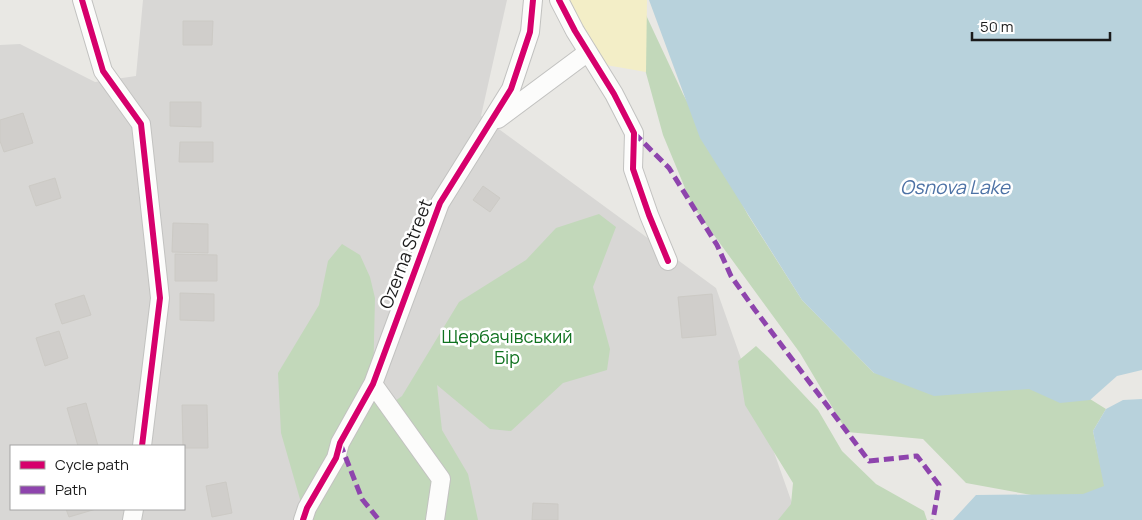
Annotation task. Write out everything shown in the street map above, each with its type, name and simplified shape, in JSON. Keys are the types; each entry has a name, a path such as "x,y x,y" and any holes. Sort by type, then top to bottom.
{"street":[{"path":"82,0 103,71 141,124 160,298 142,445"},
{"name":"Ozerna Street","path":"303,520 307,508 336,458 340,443 373,384 440,202 512,90 530,32 533,0"},
{"path":"560,0 575,32 614,94 634,133 633,168 668,262"},
{"path":"489,126 588,52"},
{"path":"373,384 441,479 435,520"}],"shaded area":[{"path":"143,0 507,0 481,116 716,288 798,520 0,520 0,45 20,44 95,82 136,76"}],"green space":[{"path":"646,15 683,94 748,215 802,300 874,373 1021,384 1082,394 1106,409 1093,431 1105,486 1089,502 1037,496 966,483 923,439 847,432 800,353 692,205 663,135 643,62"},
{"name":"Щербачівський Бір","path":"599,214 616,227 593,287 610,349 607,370 563,383 511,431 490,429 437,385 442,430 468,474 478,520 306,520 281,433 278,373 319,305 328,261 342,244 360,255 370,277 375,298 373,384 368,396 384,409 402,396 459,302 526,260 556,228"},
{"path":"756,346 818,410 842,451 876,484 924,511 927,520 778,520 791,504 793,483 745,405 738,361"}],"sand":[{"path":"566,0 647,0 646,72 606,65"}],"water":[{"name":"Osnova Lake","path":"649,0 1142,0 1142,370 1117,376 1090,400 1060,403 1029,389 934,396 874,373 802,300 700,138"},
{"path":"1142,399 1142,520 953,520 976,495 1083,494 1104,486 1093,431 1106,409 1123,400"}],"building":[{"path":"183,21 213,21 212,45 183,45"},
{"path":"170,102 201,102 201,127 170,126"},
{"path":"23,113 33,143 4,152 0,141 0,120"},
{"path":"180,142 213,142 213,162 179,162"},
{"path":"55,178 61,198 36,206 29,186"},
{"path":"483,186 500,198 490,212 473,200"},
{"path":"173,223 208,224 208,253 172,252"},
{"path":"175,254 217,255 217,281 175,281"},
{"path":"180,293 214,294 214,321 180,320"},
{"path":"712,294 716,335 682,338 678,297"},
{"path":"84,295 91,315 62,324 55,304"},
{"path":"59,331 68,358 45,366 36,338"},
{"path":"86,403 98,445 78,445 67,408"},
{"path":"182,405 207,405 208,448 185,448 185,445 183,445"},
{"path":"226,482 232,513 212,517 206,486"},
{"path":"533,503 558,504 558,520 532,520"},
{"path":"66,510 93,510 69,517"}],"marked path":[{"path":"634,133 669,168 717,245 731,276 869,461 917,456 939,485 933,520"},
{"path":"340,443 362,499 379,520"}],"cycle path":[{"path":"82,0 103,71 141,124 160,298 142,445"},
{"path":"303,520 307,508 336,458 340,443 373,384 440,203 511,89 530,32 533,0"},
{"path":"559,0 575,31 614,94 634,133 633,169 668,261"}]}
